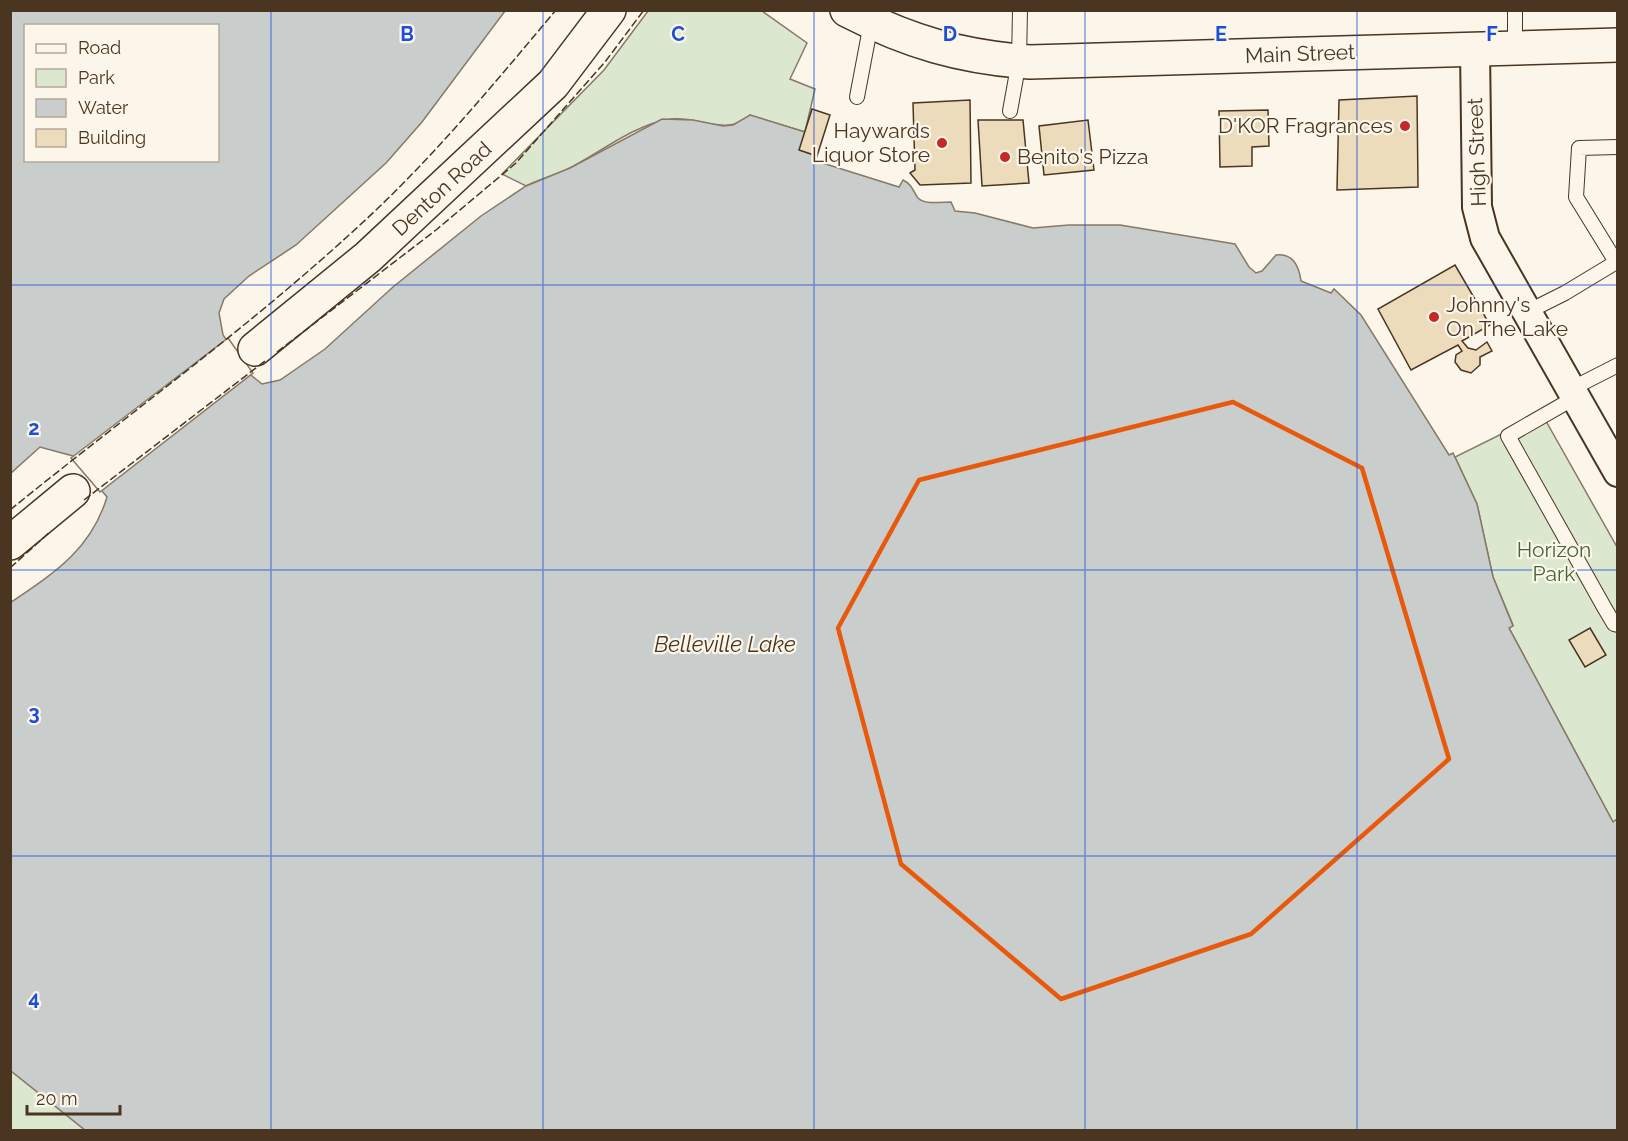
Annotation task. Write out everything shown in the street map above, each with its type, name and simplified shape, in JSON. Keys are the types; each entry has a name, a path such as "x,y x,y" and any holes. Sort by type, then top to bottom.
{"main road":[{"name":"Denton Road","path":"255,349 368,257 553,84 609,10"},
{"name":"Main Street","path":"859,17 924,45 968,55 1019,61 1617,45"},
{"path":"10,543 73,491"}],"street":[{"name":"High Street","path":"1475,49 1477,207 1485,238 1617,472"}],"lane":[{"path":"1010,111 1019,61 1020,10"},
{"path":"1515,10 1515,48"},
{"path":"858,98 859,17"},
{"path":"1527,312 1566,293 1616,262 1576,196 1579,148 1617,147"},
{"path":"1617,365 1508,436 1604,607 1614,624 1617,625"}],"highlighted area":[{"path":"1233,402 1362,468 1449,759 1251,934 1061,999 901,864 838,628 919,480"}],"green space":[{"path":"648,11 762,11 807,43 790,79 815,89 805,132 750,115 741,122 731,125 671,119 631,133 568,169 526,186 502,174 604,70"},
{"name":"Horizon Park","path":"1542,414 1617,547 1618,819 1613,822 1509,628 1513,625 1493,577 1477,504 1455,457"},
{"path":"11,1071 85,1130 11,1130"}],"water":[{"name":"Belleville Lake","path":"11,11 505,11 422,122 386,163 296,245 249,276 224,299 219,313 223,335 252,376 262,384 280,380 325,349 393,287 481,216 526,186 570,168 662,119 693,120 723,126 733,125 750,115 805,132 800,150 817,156 816,161 899,187 903,180 911,186 921,200 951,202 955,211 975,213 1033,228 1120,225 1235,244 1249,267 1256,273 1262,271 1276,255 1287,256 1297,266 1301,281 1331,293 1334,289 1361,315 1449,455 1453,453 1477,504 1493,577 1513,626 1509,628 1613,822 1617,819 1617,1130 85,1130 11,1071 10,603 56,570 81,546 100,516 107,497 73,456 40,447 11,473"}],"pier":[{"path":"228,338 253,373 100,492 71,458"}],"building":[{"path":"1417,96 1418,187 1337,190 1339,100"},
{"path":"970,100 971,183 920,185 910,173 915,170 913,103"},
{"path":"812,109 830,115 817,156 799,150"},
{"path":"1268,110 1269,146 1252,147 1252,166 1220,167 1219,111"},
{"path":"978,120 1023,120 1029,183 982,186"},
{"path":"1088,120 1094,170 1044,175 1039,126"},
{"name":"Johnny's On The Lake","path":"1455,265 1490,325 1462,341 1468,348 1476,350 1487,342 1492,351 1480,357 1480,365 1471,373 1461,370 1455,362 1456,355 1462,351 1458,345 1411,370 1378,309"},
{"path":"1590,628 1606,655 1585,667 1569,640"}],"fence":[{"path":"10,510 288,289 376,210 469,113 556,10"},
{"path":"277,352 436,230 516,163 605,62 644,10"},
{"path":"84,500 265,361"},
{"path":"10,568 51,531"}],"place":[{"name":"D'KOR Fragrances","path":"1405,126"},
{"name":"Haywards Liquor Store","path":"942,143"},
{"name":"Benito's Pizza","path":"1005,157"},
{"name":"Johnny's On The Lake","path":"1434,317"}]}
